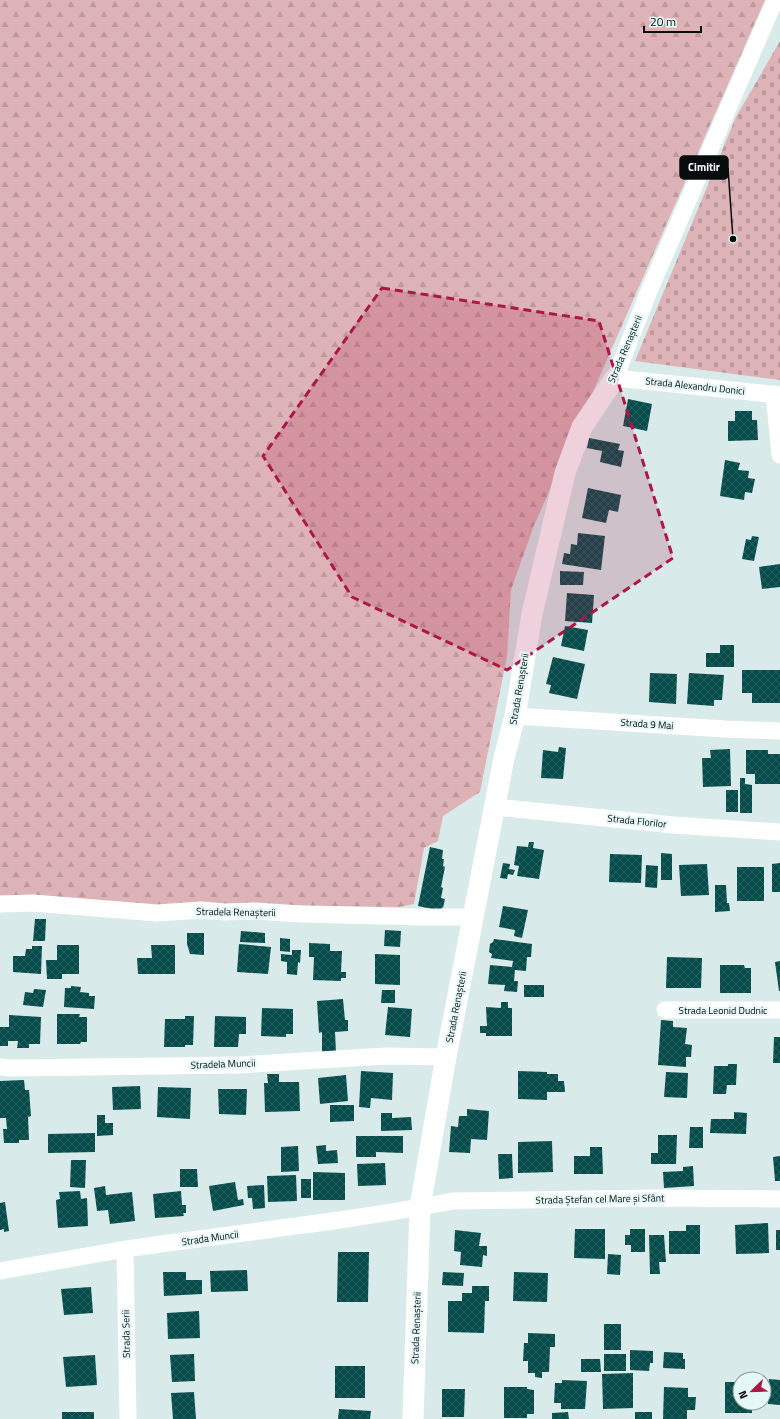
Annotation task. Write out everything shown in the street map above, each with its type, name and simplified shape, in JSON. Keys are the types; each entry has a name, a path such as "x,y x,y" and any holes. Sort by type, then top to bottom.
{"street":[{"name":"Strada Renașterii","path":"413,1419 420,1207 446,1057 504,758 515,716 532,614 565,473 582,427 615,378 649,291 775,0"},
{"name":"Strada Alexandru Donici","path":"615,378 777,394 780,455"},
{"name":"Strada 9 Mai","path":"515,716 780,731"},
{"name":"Strada Florilor","path":"495,807 673,825 780,832"},
{"name":"Stradela Renașterii","path":"0,904 33,903 157,913 200,910 302,914 473,917"},
{"name":"Strada Leonid Dudnic","path":"665,1010 780,1010"},
{"name":"Stradela Muncii","path":"0,1067 239,1065 385,1056 446,1057"},
{"name":"Strada Ștefan cel Mare și Sfânt","path":"420,1207 453,1201 653,1198 780,1200"},
{"name":"Strada Muncii","path":"0,1271 125,1250 274,1230 420,1207"},
{"name":"Strada Serii","path":"125,1250 128,1419"}],"highlighted area":[{"path":"382,288 599,321 673,558 507,670 352,597 263,456"}],"green space":[{"path":"0,0 765,0 533,528 511,590 507,656 480,792 443,816 438,841 424,848 414,904 399,907 272,905 168,906 0,898"},
{"path":"780,41 780,380 635,361 736,117"}],"building":[{"path":"628,399 652,404 647,431 623,426"},
{"path":"735,411 752,411 752,420 757,420 758,440 728,441 728,421 735,421"},
{"path":"589,438 620,444 618,450 624,451 621,467 600,462 602,451 587,448"},
{"path":"725,460 740,463 738,470 749,471 748,478 755,479 752,493 745,492 744,500 720,496"},
{"path":"588,488 621,495 618,512 609,510 606,523 582,518"},
{"path":"578,533 605,536 601,570 562,564 564,553 570,554 571,544 577,545"},
{"path":"752,536 759,537 754,561 742,559 746,539 751,540"},
{"path":"780,564 780,587 762,589 759,567"},
{"path":"560,571 584,572 583,585 560,585"},
{"path":"567,593 594,595 592,623 565,621"},
{"path":"565,626 588,630 584,651 561,646"},
{"path":"720,645 734,645 734,667 706,667 706,653 720,653"},
{"path":"553,657 585,664 577,699 549,693 551,685 546,684"},
{"path":"742,670 780,670 780,703 752,703 752,693 742,693"},
{"path":"650,673 677,674 676,704 649,702"},
{"path":"689,673 724,675 722,700 714,700 714,706 687,704"},
{"path":"559,747 566,748 563,779 541,778 543,750 558,752"},
{"path":"730,749 731,786 703,787 702,758 711,758 710,750"},
{"path":"746,750 768,750 768,754 780,754 780,784 755,784 755,774 746,774"},
{"path":"740,778 745,778 745,784 752,785 752,813 740,813"},
{"path":"726,790 738,790 738,812 726,812"},
{"path":"529,842 534,842 533,848 544,850 539,879 517,876 519,866 514,865 517,846 528,847"},
{"path":"430,847 443,850 442,859 444,859 443,866 445,867 441,887 443,888 441,898 445,899 441,911 418,906"},
{"path":"661,853 672,854 672,880 661,880"},
{"path":"610,854 642,855 641,883 609,882"},
{"path":"503,863 510,864 509,869 515,870 513,875 508,874 507,879 500,878"},
{"path":"780,863 780,892 772,892 772,864"},
{"path":"707,864 709,895 681,896 679,865"},
{"path":"646,865 658,866 657,888 645,887"},
{"path":"737,867 764,867 764,901 737,901"},
{"path":"715,885 726,885 727,903 729,903 730,911 715,912"},
{"path":"503,906 528,910 522,938 514,936 515,930 499,927"},
{"path":"35,919 46,919 45,941 33,941"},
{"path":"385,930 401,931 400,947 384,946"},
{"path":"241,931 265,933 265,943 240,942"},
{"path":"187,933 204,933 204,955 190,954 187,944"},
{"path":"280,938 290,939 290,952 280,951"},
{"path":"494,939 532,944 531,957 527,957 526,971 515,970 514,981 518,981 517,992 504,991 505,985 488,984 490,965 512,967 513,961 491,958 492,954 489,952 490,944"},
{"path":"309,943 330,944 330,951 342,951 341,972 346,972 346,978 341,978 341,981 313,980 314,957 309,957"},
{"path":"239,944 271,947 268,974 237,972"},
{"path":"57,945 79,945 79,974 62,974 62,979 47,979 46,960 57,960"},
{"path":"151,945 175,945 175,974 138,974 137,958 152,958"},
{"path":"32,946 42,946 41,974 13,972 13,956 25,956 26,949 32,949"},
{"path":"292,950 301,950 297,975 287,974 287,962 281,961 281,954 292,955"},
{"path":"375,954 400,955 400,985 375,984"},
{"path":"667,957 702,958 701,988 666,988"},
{"path":"780,961 780,991 779,991 775,962"},
{"path":"720,965 744,965 745,968 751,968 751,993 720,993"},
{"path":"524,985 544,985 544,997 524,997"},
{"path":"71,986 81,987 80,992 89,993 89,996 95,996 94,1009 64,1007 65,988 71,988"},
{"path":"34,989 46,990 43,1007 23,1005 25,992 33,993"},
{"path":"382,990 395,990 395,1003 381,1003"},
{"path":"343,999 345,1020 348,1020 348,1031 335,1032 336,1052 322,1052 322,1032 319,1033 317,1001"},
{"path":"501,1002 508,1002 508,1008 512,1008 512,1036 486,1036 486,1033 480,1033 480,1026 487,1026 486,1007 501,1008"},
{"path":"388,1007 412,1009 410,1037 385,1035"},
{"path":"262,1008 293,1009 293,1034 286,1034 286,1037 261,1036"},
{"path":"57,1014 80,1014 79,1017 87,1017 87,1042 81,1042 80,1044 57,1044"},
{"path":"9,1015 41,1017 40,1044 29,1044 29,1048 17,1048 18,1041 8,1041 8,1046 0,1046 0,1027 9,1027"},
{"path":"185,1016 194,1016 193,1045 185,1045 185,1047 164,1047 165,1019 185,1019"},
{"path":"215,1016 246,1017 246,1034 239,1034 238,1047 214,1047"},
{"path":"661,1020 673,1021 673,1027 687,1028 685,1044 692,1045 691,1057 686,1057 686,1067 658,1065"},
{"path":"774,1037 780,1037 780,1063 773,1063"},
{"path":"728,1064 737,1064 736,1085 727,1085 726,1094 713,1094 714,1066 728,1066"},
{"path":"361,1071 393,1073 392,1100 371,1098 370,1108 359,1107"},
{"path":"518,1071 558,1074 558,1081 564,1081 565,1092 547,1092 547,1100 518,1099"},
{"path":"666,1072 688,1073 687,1098 664,1097"},
{"path":"267,1074 279,1074 279,1082 299,1082 300,1111 265,1112 264,1083 268,1083"},
{"path":"346,1075 348,1101 320,1104 318,1078"},
{"path":"24,1080 25,1090 29,1090 31,1116 28,1117 29,1140 19,1140 19,1143 4,1143 3,1129 7,1129 6,1118 0,1118 0,1081"},
{"path":"140,1086 141,1109 113,1110 112,1087"},
{"path":"158,1087 191,1088 190,1119 157,1117"},
{"path":"218,1089 247,1089 246,1115 219,1114"},
{"path":"330,1105 354,1105 354,1121 330,1122"},
{"path":"467,1109 489,1111 487,1140 471,1139 470,1153 449,1152 451,1126 458,1127 459,1116 467,1116"},
{"path":"734,1112 747,1113 746,1134 710,1133 711,1119 734,1119"},
{"path":"381,1113 392,1113 392,1118 411,1117 412,1130 381,1131"},
{"path":"97,1115 105,1115 105,1123 113,1123 113,1135 97,1136"},
{"path":"690,1127 703,1127 703,1148 689,1148"},
{"path":"95,1133 95,1152 48,1153 48,1134"},
{"path":"658,1135 677,1135 676,1164 651,1164 651,1153 658,1153"},
{"path":"356,1136 403,1136 403,1153 376,1152 376,1157 356,1157"},
{"path":"552,1141 553,1172 518,1173 518,1142"},
{"path":"326,1145 326,1151 337,1150 338,1163 318,1164 316,1146"},
{"path":"298,1146 299,1171 281,1172 281,1147"},
{"path":"590,1147 602,1147 603,1174 574,1174 574,1156 590,1156"},
{"path":"498,1154 512,1154 513,1178 499,1179"},
{"path":"780,1156 780,1181 775,1181 773,1157"},
{"path":"71,1160 86,1160 85,1188 70,1187"},
{"path":"385,1163 386,1185 358,1186 357,1164"},
{"path":"693,1166 694,1186 664,1188 663,1172 683,1171 683,1167"},
{"path":"180,1169 197,1169 198,1187 180,1187"},
{"path":"313,1172 345,1173 345,1200 313,1200"},
{"path":"296,1175 297,1201 268,1202 267,1176"},
{"path":"301,1179 311,1179 311,1198 301,1198"},
{"path":"235,1182 238,1200 243,1199 244,1205 213,1211 209,1186"},
{"path":"264,1185 265,1208 253,1209 252,1198 248,1198 247,1186"},
{"path":"105,1186 106,1195 132,1192 135,1221 110,1224 108,1210 97,1211 94,1188"},
{"path":"80,1191 81,1199 87,1198 88,1226 58,1228 56,1200 60,1199 59,1192"},
{"path":"181,1191 182,1205 186,1205 186,1213 183,1213 184,1216 155,1218 153,1194"},
{"path":"5,1202 9,1231 4,1232 4,1229 0,1230 0,1203"},
{"path":"768,1223 769,1253 736,1254 735,1225"},
{"path":"686,1225 700,1225 700,1254 669,1254 669,1231 686,1231"},
{"path":"575,1229 605,1229 605,1259 574,1258"},
{"path":"630,1229 645,1229 645,1252 631,1252 631,1245 625,1245 625,1235 630,1235"},
{"path":"455,1230 481,1233 479,1246 487,1246 487,1256 483,1255 482,1267 460,1265 461,1252 454,1251"},
{"path":"776,1230 780,1230 780,1250 776,1250"},
{"path":"649,1235 664,1235 666,1262 659,1262 660,1274 650,1274"},
{"path":"338,1252 369,1252 368,1302 337,1302"},
{"path":"608,1254 621,1255 620,1275 607,1274"},
{"path":"247,1270 248,1291 211,1292 210,1271"},
{"path":"163,1272 186,1272 186,1280 202,1280 202,1294 164,1296"},
{"path":"443,1272 464,1273 463,1286 442,1285"},
{"path":"514,1272 548,1273 547,1302 513,1301"},
{"path":"472,1286 489,1286 489,1301 485,1301 484,1333 448,1332 448,1301 462,1301 462,1293 472,1293"},
{"path":"91,1287 93,1313 64,1315 61,1289"},
{"path":"199,1311 200,1338 168,1339 167,1313"},
{"path":"604,1324 621,1324 621,1350 604,1350"},
{"path":"528,1333 555,1334 555,1347 550,1347 549,1372 542,1372 542,1378 535,1377 535,1373 528,1373 528,1361 523,1361 524,1343 528,1343"},
{"path":"630,1350 653,1351 653,1363 650,1363 649,1371 630,1370"},
{"path":"664,1352 683,1353 683,1359 685,1359 685,1369 663,1368"},
{"path":"194,1354 195,1381 172,1382 170,1355"},
{"path":"604,1354 626,1354 626,1371 604,1371"},
{"path":"95,1355 97,1385 66,1387 63,1357"},
{"path":"581,1359 600,1359 601,1372 581,1372"},
{"path":"335,1366 365,1366 365,1398 335,1398"},
{"path":"633,1373 633,1408 603,1409 602,1374"},
{"path":"772,1379 780,1380 780,1405 772,1404"},
{"path":"562,1380 587,1381 585,1409 561,1409 561,1403 554,1403 555,1383 562,1383"},
{"path":"725,1382 732,1382 732,1411 752,1411 752,1413 725,1413"},
{"path":"504,1387 527,1387 527,1389 534,1390 534,1414 527,1414 527,1418 504,1418"},
{"path":"664,1387 688,1388 688,1397 696,1397 695,1410 687,1410 687,1419 663,1419"},
{"path":"442,1389 465,1389 464,1417 442,1417"},
{"path":"194,1392 196,1419 173,1419 171,1393"},
{"path":"339,1409 371,1411 370,1419 338,1419"},
{"path":"62,1412 94,1412 94,1419 62,1419"},
{"path":"568,1412 569,1419 552,1419 552,1413"},
{"path":"635,1412 652,1412 652,1419 635,1419"}],"place":[{"name":"Cimitir","path":"733,239"}]}
